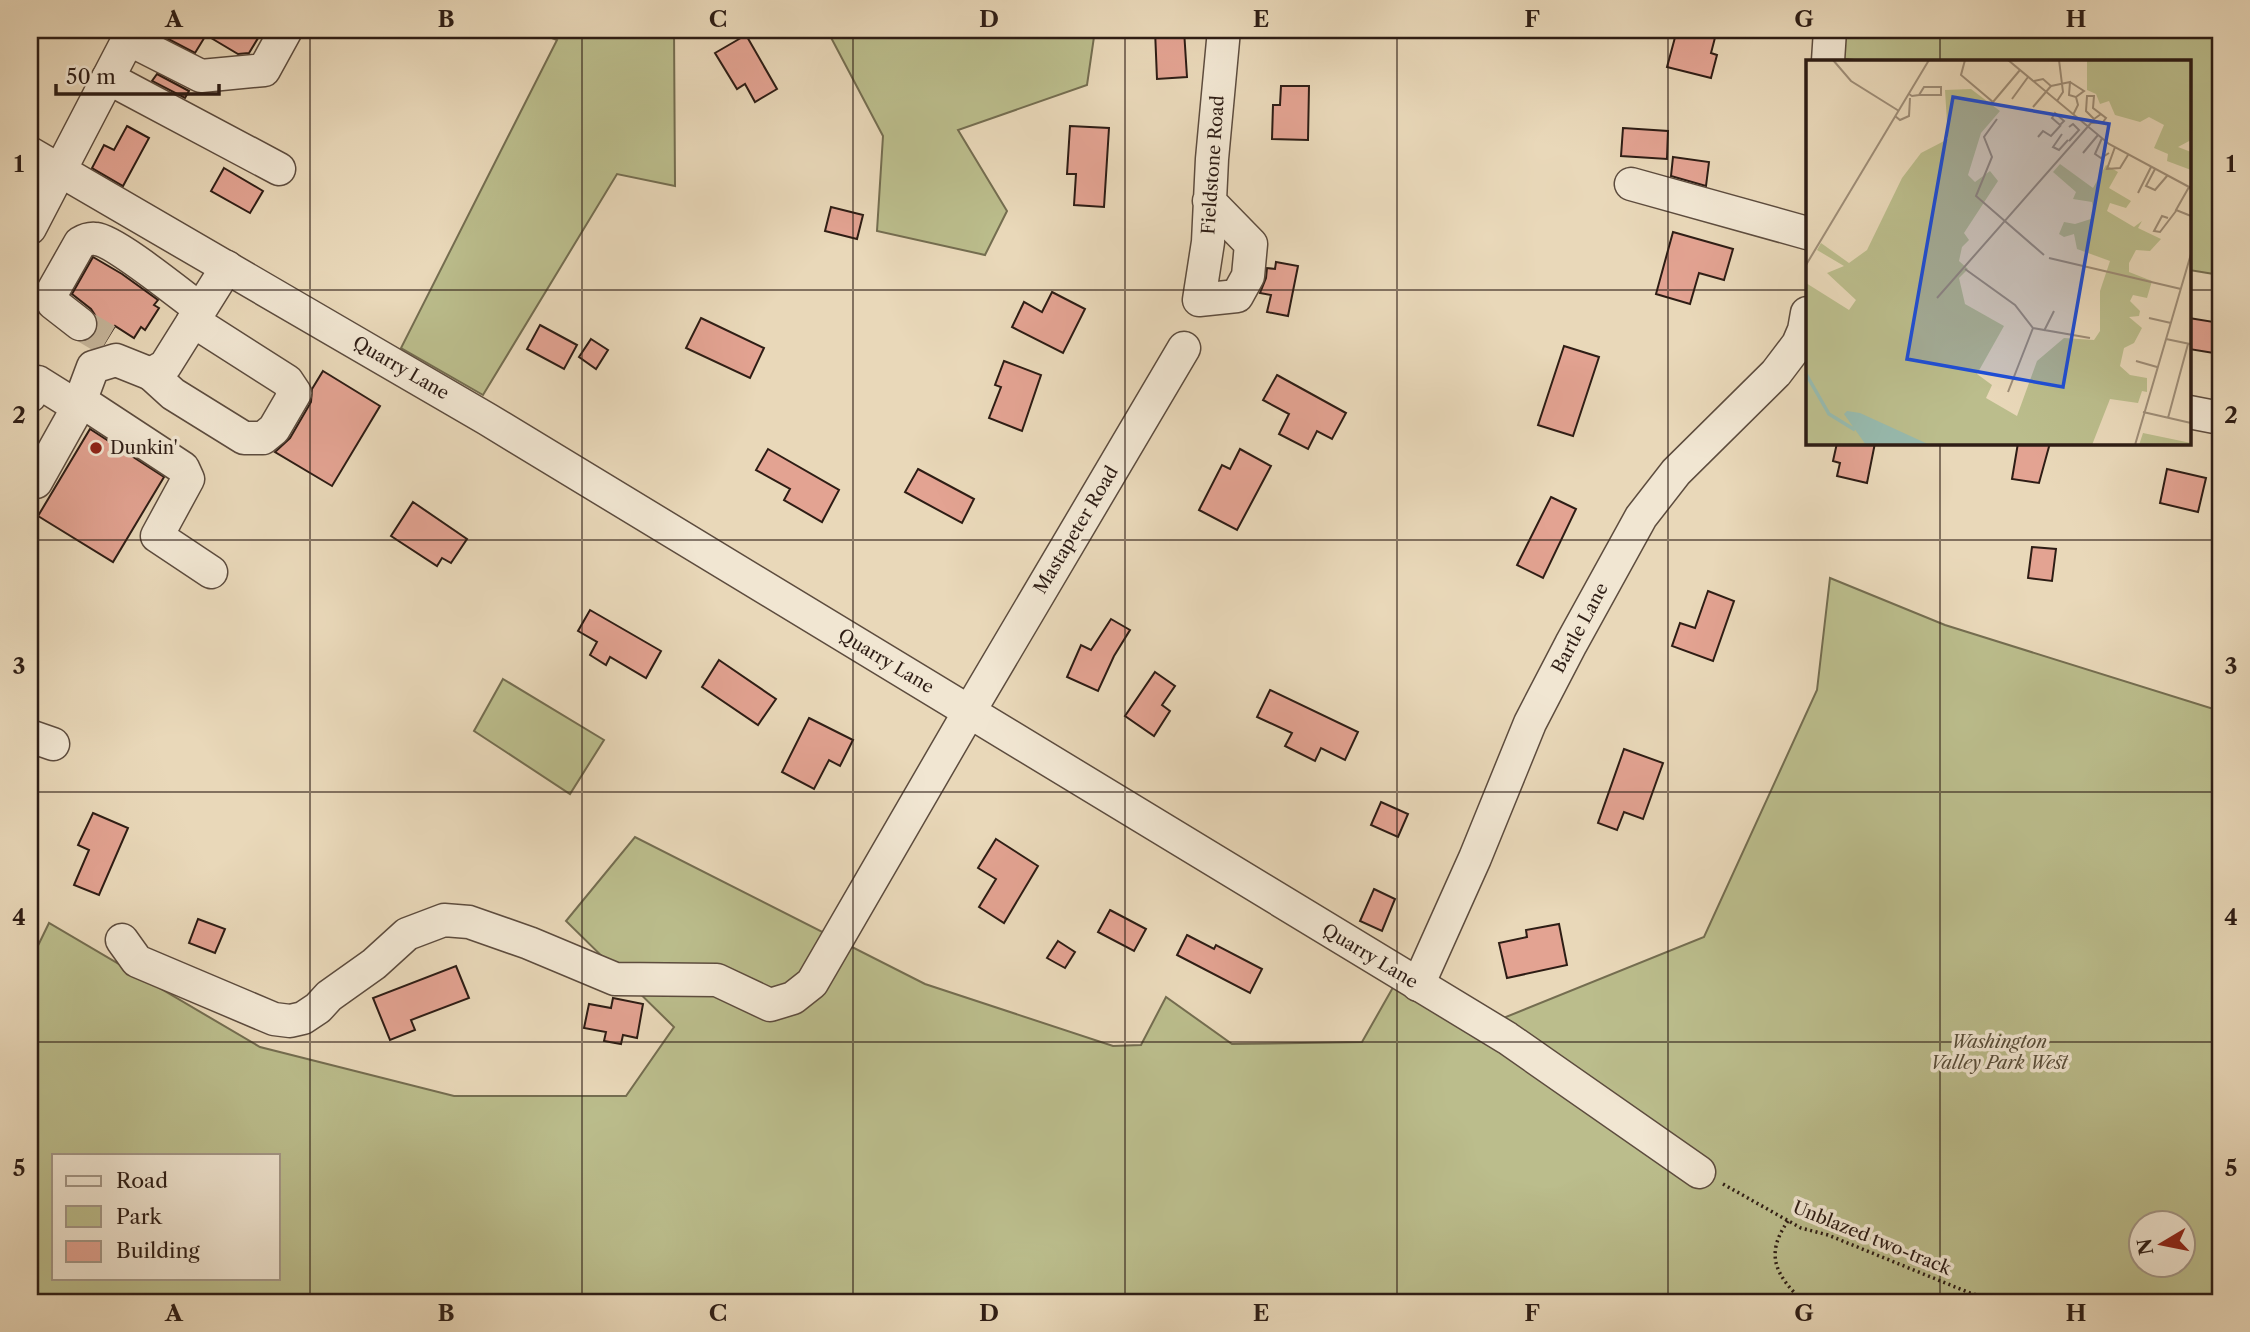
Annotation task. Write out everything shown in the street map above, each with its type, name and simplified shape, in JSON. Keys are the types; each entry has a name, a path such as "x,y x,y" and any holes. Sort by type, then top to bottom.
{"street":[{"path":"30,228 130,34 201,76 264,71 286,30"},
{"name":"Fieldstone Road","path":"1209,201 1251,244 1248,276 1237,296 1199,300 1208,242 1209,201 1224,30"},
{"path":"1828,60 1830,30"},
{"path":"108,78 279,169"},
{"name":"Quarry Lane","path":"30,153 487,419 1507,1038 1699,1172"},
{"path":"1631,184 1806,233"},
{"path":"30,479 36,482 79,404 93,367 112,350 151,374 173,394 244,438 263,438 274,429 295,393 287,381 196,315 128,256 98,239 88,239 80,243 50,296 53,303 80,324"},
{"path":"151,374 164,366 226,267"},
{"name":"Bartle Lane","path":"1418,985 1475,858 1530,723 1641,517 1676,472 1776,373 1798,344 1806,324"},
{"name":"Mastapeter Road","path":"122,940 137,961 274,1018 290,1021 303,1018 318,1008 329,996 374,964 407,934 444,920 469,922 529,943 615,979 717,980 770,1005 793,998 812,983 1184,348"},
{"path":"30,396 38,382 183,468 188,479 157,536 211,572"},
{"path":"2190,412 2220,418"}],"path":[{"name":"Unblazed two-track","path":"1699,1172 1801,1228 1828,1235 1970,1293 2000,1302"},
{"path":"1788,1221 1777,1239 1776,1268 1785,1284 1804,1302"}],"green space":[{"path":"531,30 674,30 675,186 617,174 483,395 401,348 557,40"},
{"path":"827,30 1095,30 1087,85 958,130 1007,211 985,255 877,231 883,136"},
{"path":"1833,30 2220,30 2220,275 2190,270 2190,60 1837,58"},
{"name":"Washington Valley Park West","path":"1830,578 1945,625 2220,711 2220,1302 30,1302 30,962 49,923 260,1047 454,1096 626,1096 674,1027 566,921 635,837 925,984 1113,1046 1141,1045 1166,997 1232,1044 1362,1042 1408,961 1496,1021 1704,937 1817,690"},
{"path":"503,679 604,740 570,794 474,731"}],"building":[{"path":"151,30 263,30 249,53 238,54 206,35 195,53"},
{"path":"1155,30 1184,30 1187,77 1157,79"},
{"path":"1677,30 1717,30 1711,53 1717,55 1711,78 1667,67"},
{"path":"746,35 777,89 755,102 745,84 737,89 715,53"},
{"path":"157,74 189,91 185,98 152,81"},
{"path":"1281,86 1309,86 1308,140 1272,139 1273,105 1280,105"},
{"path":"127,126 149,138 123,186 92,168 104,145 114,150"},
{"path":"1070,126 1109,128 1104,207 1074,205 1076,174 1067,174"},
{"path":"1623,128 1668,131 1667,159 1621,156"},
{"path":"1673,157 1709,162 1706,186 1671,176"},
{"path":"224,168 263,191 250,213 211,191"},
{"path":"831,207 863,215 857,239 825,231"},
{"path":"1673,232 1733,249 1724,280 1699,273 1690,304 1656,294"},
{"path":"93,257 158,300 154,305 159,308 145,330 141,327 134,338 115,326 104,344 95,347 86,341 95,335 97,318 91,309 72,294"},
{"path":"1276,262 1298,266 1288,316 1267,312 1271,295 1260,293 1267,268 1275,269"},
{"path":"1052,292 1085,309 1063,353 1012,327 1024,302 1042,312"},
{"path":"701,318 764,348 750,378 686,348"},
{"path":"2190,318 2220,323 2220,354 2190,349"},
{"path":"540,325 577,345 564,369 527,349"},
{"path":"591,339 608,350 596,369 579,357"},
{"path":"1564,346 1599,357 1573,436 1538,425"},
{"path":"1004,361 1041,375 1022,431 989,418 1001,387 995,385"},
{"path":"323,371 380,406 332,486 275,452 290,438 311,402 312,389"},
{"path":"1277,375 1346,413 1332,439 1317,431 1308,449 1279,434 1289,414 1263,400"},
{"path":"90,429 164,477 113,562 38,516"},
{"path":"1837,444 1875,444 1867,483 1837,476 1840,463 1833,461"},
{"path":"2018,444 2050,444 2039,483 2012,479"},
{"path":"768,449 839,490 822,522 784,500 790,489 756,470"},
{"path":"1240,449 1271,466 1237,530 1199,510 1222,465 1230,469"},
{"path":"918,469 974,499 962,523 905,492"},
{"path":"2167,469 2206,478 2198,512 2160,503"},
{"path":"1551,497 1576,509 1543,578 1517,565"},
{"path":"413,502 467,539 451,563 442,558 437,566 391,536"},
{"path":"2032,547 2056,549 2052,581 2028,578"},
{"path":"1708,591 1734,601 1713,661 1672,646 1680,623 1695,628"},
{"path":"590,610 661,651 646,678 610,657 606,665 590,655 597,642 578,631"},
{"path":"1111,619 1130,630 1098,691 1067,677 1081,645 1091,650"},
{"path":"719,660 776,699 758,725 702,687"},
{"path":"1155,672 1175,686 1162,705 1170,711 1154,736 1125,716"},
{"path":"1270,690 1358,732 1345,760 1321,748 1315,761 1285,746 1292,733 1257,717"},
{"path":"809,718 853,740 840,766 829,760 814,789 782,772"},
{"path":"1624,749 1663,763 1643,819 1624,812 1617,830 1598,823"},
{"path":"1381,802 1408,814 1398,837 1371,825"},
{"path":"93,813 128,828 99,895 74,885 89,850 78,845"},
{"path":"996,839 1038,866 1004,923 979,907 996,879 978,868"},
{"path":"1374,889 1395,899 1382,931 1360,921"},
{"path":"1110,910 1146,929 1134,951 1098,932"},
{"path":"198,919 225,929 215,953 189,943"},
{"path":"1559,924 1567,965 1507,978 1499,943 1527,937 1526,930"},
{"path":"1187,935 1214,949 1216,945 1262,969 1250,993 1177,955"},
{"path":"1058,941 1075,952 1065,968 1047,958"},
{"path":"456,966 469,998 411,1020 415,1030 390,1040 373,998"},
{"path":"613,998 643,1004 637,1038 623,1035 621,1044 604,1041 606,1032 584,1028 589,1004 611,1008"}],"tunnel":[{"path":"80,324 107,340"}],"place":[{"name":"Dunkin'","path":"96,448"}]}
